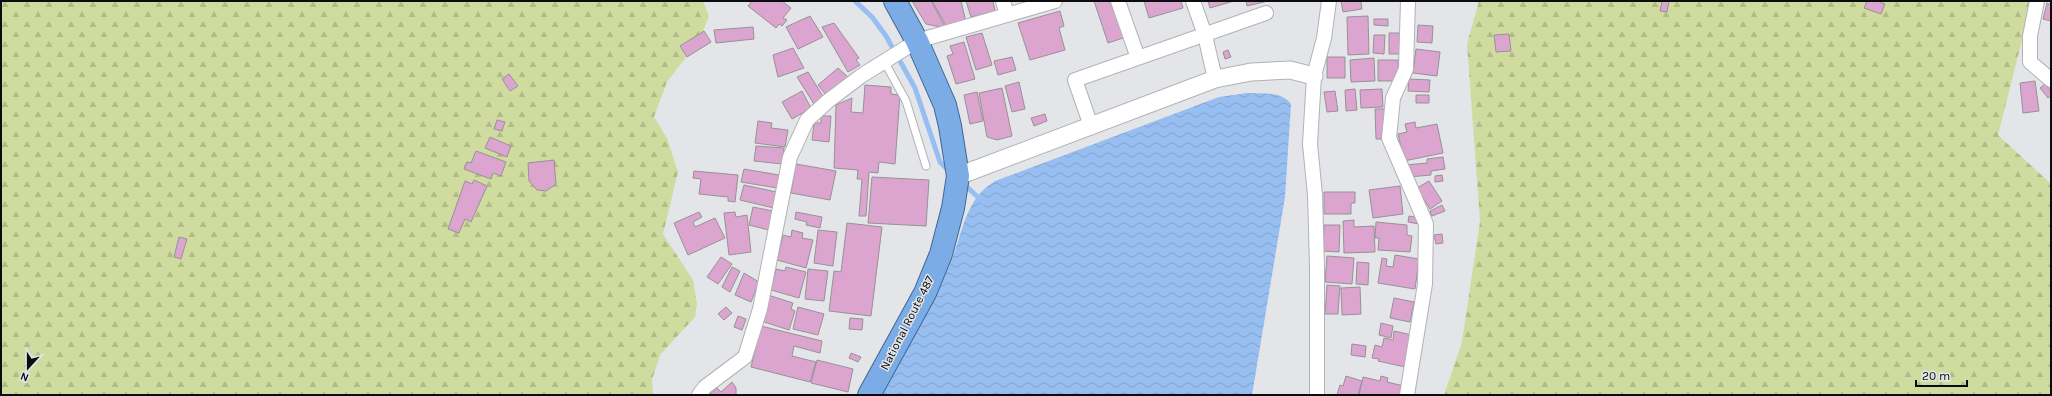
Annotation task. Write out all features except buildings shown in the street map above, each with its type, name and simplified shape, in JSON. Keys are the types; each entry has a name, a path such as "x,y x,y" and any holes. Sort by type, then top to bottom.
{"highway":[{"name":"National Route 487","path":"869,395 928,286 941,254 958,176 945,105 917,41 895,1"}],"street":[{"path":"1003,1 1007,15"},
{"path":"699,395 705,387 745,357 760,309 790,157 807,120 828,101 884,60 917,41 1056,1"},
{"path":"1118,1 1138,58"},
{"path":"1193,1 1204,35 1215,79"},
{"path":"1317,395 1317,267 1315,195 1310,144 1314,76 1324,38 1329,1"},
{"path":"1407,395 1425,284 1426,224 1389,138 1393,98 1406,69 1408,1"},
{"path":"2037,1 2030,36 2030,62 2051,80"},
{"path":"1091,126 1075,80 1266,13"},
{"path":"958,176 1215,79 1251,72 1282,71 1314,76"}],"lane":[{"path":"884,60 906,101 926,166"}],"green space":[{"path":"1,1 703,1 709,16 700,39 667,82 654,117 667,138 678,172 663,234 693,280 697,304 695,317 660,355 652,380 653,395 1,395"},
{"path":"1479,1 2032,1 1998,135 2049,182 2051,187 2051,395 1444,395 1462,342 1480,221 1467,44"}],"water":[{"path":"1247,93 1277,95 1287,100 1291,104 1285,197 1252,395 880,395 932,300 948,268 970,209 984,189 995,181 1219,97"}],"waterway":[{"path":"855,1 872,17 886,36 915,88 940,162 950,172"},
{"path":"964,184 983,202"}]}
